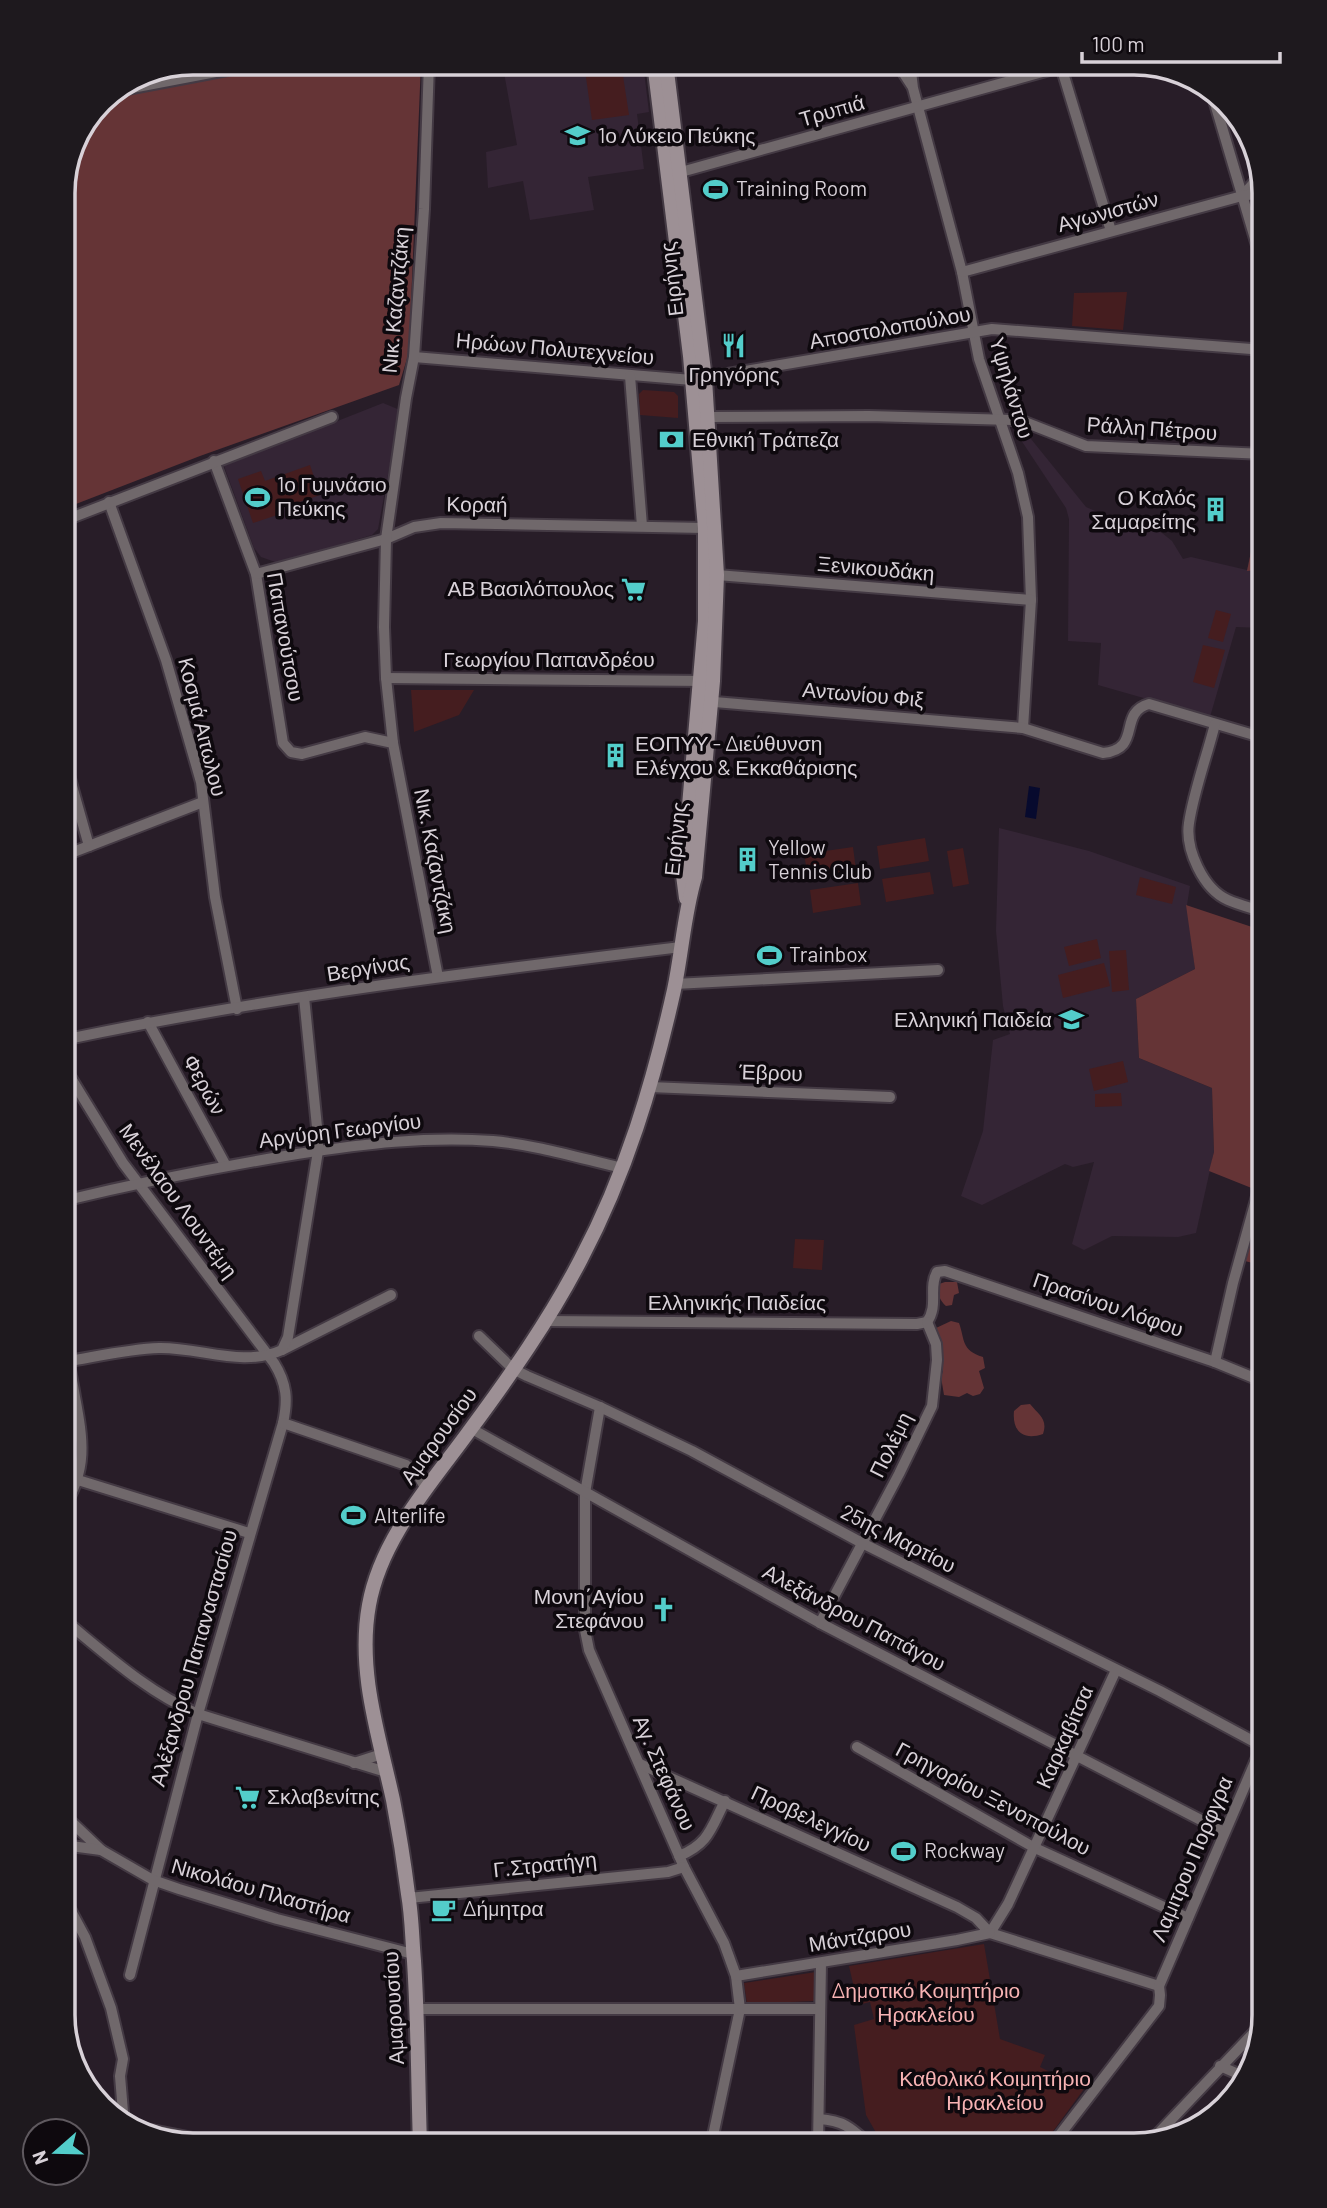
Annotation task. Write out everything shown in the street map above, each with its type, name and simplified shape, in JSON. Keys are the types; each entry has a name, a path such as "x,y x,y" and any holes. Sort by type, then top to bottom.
{"main road":[{"name":"Ειρήνης","path":"656,75 699,380 709,417 718,575 705,701 695,877 687,904"},
{"name":"Ειρήνης","path":"668,76 681,172 699,380 707,681"},
{"name":"Αμαρουσίου","path":"420,2132 417,2009 409,1898 369,1691 366,1632 369,1604 388,1550 426,1489 472,1429 545,1321 580,1261 609,1202 641,1119 650,1087 675,984 687,904"}],"street":[{"path":"145,85 201,75"},
{"name":"Νικ. Καζαντζάκη","path":"429,75 424,209 414,357 386,539 384,627 393,743 439,977"},
{"path":"905,76 913,88"},
{"name":"Υψηλάντου","path":"912,76 962,272 985,377 1017,473 1028,517 1031,600 1023,728"},
{"name":"Τρυπιά","path":"681,172 1023,76"},
{"path":"1064,76 1111,231"},
{"path":"1215,107 1252,229"},
{"path":"1242,196 1251,185"},
{"name":"Αγωνιστών","path":"962,272 1252,194"},
{"name":"Αποστολοπούλου","path":"699,380 992,329 1252,349"},
{"name":"Ηρώων Πολυτεχνείου","path":"414,357 699,380"},
{"path":"630,376 642,526"},
{"path":"76,516 332,416"},
{"name":"Ράλλη Πέτρου","path":"709,417 1000,419 1022,421 1086,446 1252,453"},
{"name":"Παπανούτσου","path":"214,461 256,574 284,743 291,752 302,754 365,737 393,743"},
{"name":"Κοσμά Αιτωλου","path":"109,502 166,660 201,782 215,897 237,1009"},
{"name":"Κοραή","path":"256,574 386,539 414,527 441,523 705,528"},
{"name":"Ξενικουδάκη","path":"718,575 1031,600"},
{"name":"Γεωργίου Παπανδρέου","path":"386,678 707,681"},
{"name":"Αντωνίου Φιξ","path":"705,701 1023,728 1103,753 1116,752 1124,745 1135,712 1149,704 1215,724"},
{"path":"1252,735 1215,724 1189,825 1191,846 1199,868 1211,887 1226,900 1252,908"},
{"path":"76,799 89,846"},
{"path":"76,851 203,802"},
{"name":"Βεργίνας","path":"76,1037 148,1022 439,977 681,947"},
{"path":"675,984 939,970"},
{"path":"282,1350 288,1337 318,1151 304,998"},
{"name":"Φερών","path":"148,1022 226,1166"},
{"name":"Μενέλαου Λουντέμη","path":"76,1085 123,1163 268,1357"},
{"name":"Έβρου","path":"650,1087 890,1097"},
{"name":"Αργύρη Γεωργίου","path":"75,1198 226,1166 401,1140 492,1141 542,1149 622,1168"},
{"path":"1215,1362 1252,1214"},
{"name":"Πρασίνου Λόφου","path":"937,1272 945,1271 1037,1301 1252,1377"},
{"name":"Πολέμη","path":"820,1623 932,1406 937,1360 936,1344 928,1322 933,1313 934,1278 937,1272"},
{"path":"75,1360 157,1348 184,1349 225,1356 268,1357 391,1294"},
{"name":"Ελληνικής Παιδείας","path":"545,1321 928,1322"},
{"path":"479,1336 513,1369"},
{"name":"Αλέξανδρου Παπαναστασίου","path":"130,1975 198,1714 283,1423 287,1401 280,1373 268,1357"},
{"name":"25ης Μαρτίου","path":"513,1369 692,1451 862,1543 1252,1741"},
{"path":"75,1405 82,1437 82,1459 75,1485"},
{"name":"Αγ. Στεφάνου","path":"600,1407 585,1493 585,1630 589,1650 682,1862 724,1943 736,1976 740,2009 714,2133"},
{"path":"283,1423 406,1465 418,1475 426,1489"},
{"name":"Αλεξάνδρου Παπάγου","path":"472,1429 820,1623 1224,1832"},
{"path":"78,1480 249,1533"},
{"path":"75,1629 150,1689 198,1714 386,1773"},
{"name":"Καρκαβίτσα","path":"990,1933 1008,1904 1035,1849 1116,1670"},
{"name":"Γρηγορίου Ξενοπούλου","path":"857,1747 1035,1849 1188,1918"},
{"path":"354,1763 382,1754"},
{"name":"Προβελεγγίου","path":"640,1764 957,1907 976,1918 990,1933 1159,1986"},
{"name":"Λαμιτρου Πορφγρα","path":"1061,2133 1159,2007 1159,1986 1252,1771"},
{"path":"682,1862 705,1842 725,1801"},
{"path":"75,1825 101,1850"},
{"name":"Νικολάου Πλαστήρα","path":"75,1847 101,1850 153,1880 277,1919 413,1954"},
{"name":"Γ.Στρατήγη","path":"409,1898 668,1872 682,1862"},
{"path":"75,1918 85,1937 111,2008 123,2059 120,2076 123,2110"},
{"name":"Μάντζαρου","path":"736,1976 990,1933"},
{"path":"818,2133 821,1963"},
{"path":"417,2009 820,2009"},
{"path":"1162,2129 1250,2036"},
{"path":"1220,2066 1236,2073"},
{"path":"818,2119 837,2120 856,2133"}],"shaded area":[{"path":"230,75 420,75 409,352 399,385 200,456 76,504 76,185 79,162 95,128 110,110 135,91"},
{"name":"1ο Λύκειο Πεύκης","path":"504,75 645,75 649,112 637,114 644,169 588,177 594,210 530,220 523,181 488,188 486,152 517,145"},
{"path":"383,403 400,410 378,529 372,535 278,563 261,557 254,548 224,466"},
{"path":"1027,434 1086,507 1162,533 1172,541 1183,559 1191,557 1247,570 1252,546 1252,628 1236,627 1210,717 1098,685 1101,643 1068,641 1069,519 1066,508 1021,440"},
{"path":"1252,547 1252,570 1247,571"},
{"name":"Ελληνική Παιδεία","path":"999,828 1089,851 1190,886 1187,905 1195,969 1136,999 1139,1058 1212,1088 1214,1152 1196,1233 1178,1237 1112,1236 1084,1250 1072,1244 1094,1162 1073,1167 1065,1164 982,1205 961,1196 983,1131 993,1040 1010,1034 1003,1006 996,931"},
{"path":"1186,905 1252,927 1252,1188 1209,1171 1214,1152 1212,1088 1139,1058 1136,999 1195,969"},
{"path":"1252,1235 1252,1263 1245,1261"},
{"path":"957,1282 959,1293 954,1295 952,1305 946,1306 939,1296 939,1284"},
{"path":"951,1321 959,1323 967,1348 983,1357 985,1368 979,1371 984,1388 980,1394 973,1396 967,1393 959,1397 944,1395 936,1328"},
{"path":"1030,1404 1043,1421 1043,1434 1030,1436 1017,1429 1014,1411 1021,1405"}],"green space":[{"path":"586,75 623,75 629,115 592,120"},
{"path":"1127,292 1123,330 1072,326 1074,293"},
{"path":"643,390 674,392 678,396 678,418 640,415 639,394"},
{"path":"310,465 320,495 276,510 277,515 253,523 238,479 261,471 265,481"},
{"path":"1216,610 1231,614 1223,642 1208,638"},
{"path":"1203,645 1225,650 1214,688 1193,682"},
{"path":"411,690 474,690 459,715 414,732"},
{"path":"925,838 929,861 880,869 877,846"},
{"path":"853,847 856,870 808,877 804,854"},
{"path":"963,848 969,884 953,887 947,851"},
{"path":"930,872 934,894 886,902 882,879"},
{"path":"1140,877 1176,887 1172,904 1136,895"},
{"path":"858,883 861,905 813,913 810,890"},
{"path":"1097,939 1101,958 1069,966 1064,947"},
{"path":"1126,950 1129,990 1112,992 1109,951"},
{"path":"1104,963 1110,986 1063,998 1058,975"},
{"path":"1123,1061 1128,1082 1094,1091 1089,1069"},
{"path":"1121,1093 1122,1106 1095,1107 1095,1094"},
{"path":"795,1239 824,1240 822,1270 793,1268"},
{"path":"984,1944 1000,2039 1045,2055 1040,2067 1084,2089 1052,2133 876,2133 866,2115 854,2025 874,2019 870,2002 858,2005 849,1966"},
{"path":"816,1972 815,2001 747,2004 744,1983"}],"water":[{"path":"1029,786 1040,788 1036,819 1025,817"},
{"path":"560,1858 561,1871 535,1874 533,1861"}],"place":[{"name":"1ο Λύκειο Πεύκης","path":"578,136"},
{"name":"Training Room","path":"716,189"},
{"name":"Γρηγόρης","path":"734,346"},
{"name":"Εθνική Τράπεζα","path":"672,440"},
{"name":"1ο Γυμνάσιο Πεύκης","path":"257,497"},
{"name":"Ο Καλός Σαμαρείτης","path":"1216,510"},
{"name":"ΑΒ Βασιλόπουλος","path":"634,589"},
{"name":"ΕΟΠΥΥ - Διεύθυνση Ελέγχου & Εκκαθάρισης","path":"615,756"},
{"name":"Yellow Tennis Club","path":"748,860"},
{"name":"Trainbox","path":"769,955"},
{"name":"Ελληνική Παιδεία","path":"1072,1020"},
{"name":"Alterlife","path":"354,1516"},
{"name":"Μονη΄Αγίου Στεφάνου","path":"664,1609"},
{"name":"Σκλαβενίτης","path":"247,1797"},
{"name":"Rockway","path":"904,1851"},
{"name":"Δήμητρα","path":"443,1909"}],"park label":[{"name":"Δημοτικό Κοιμητήριο Ηρακλείου","path":"926,2003"},
{"name":"Καθολικό Κοιμητήριο Ηρακλείου","path":"995,2091"}]}
